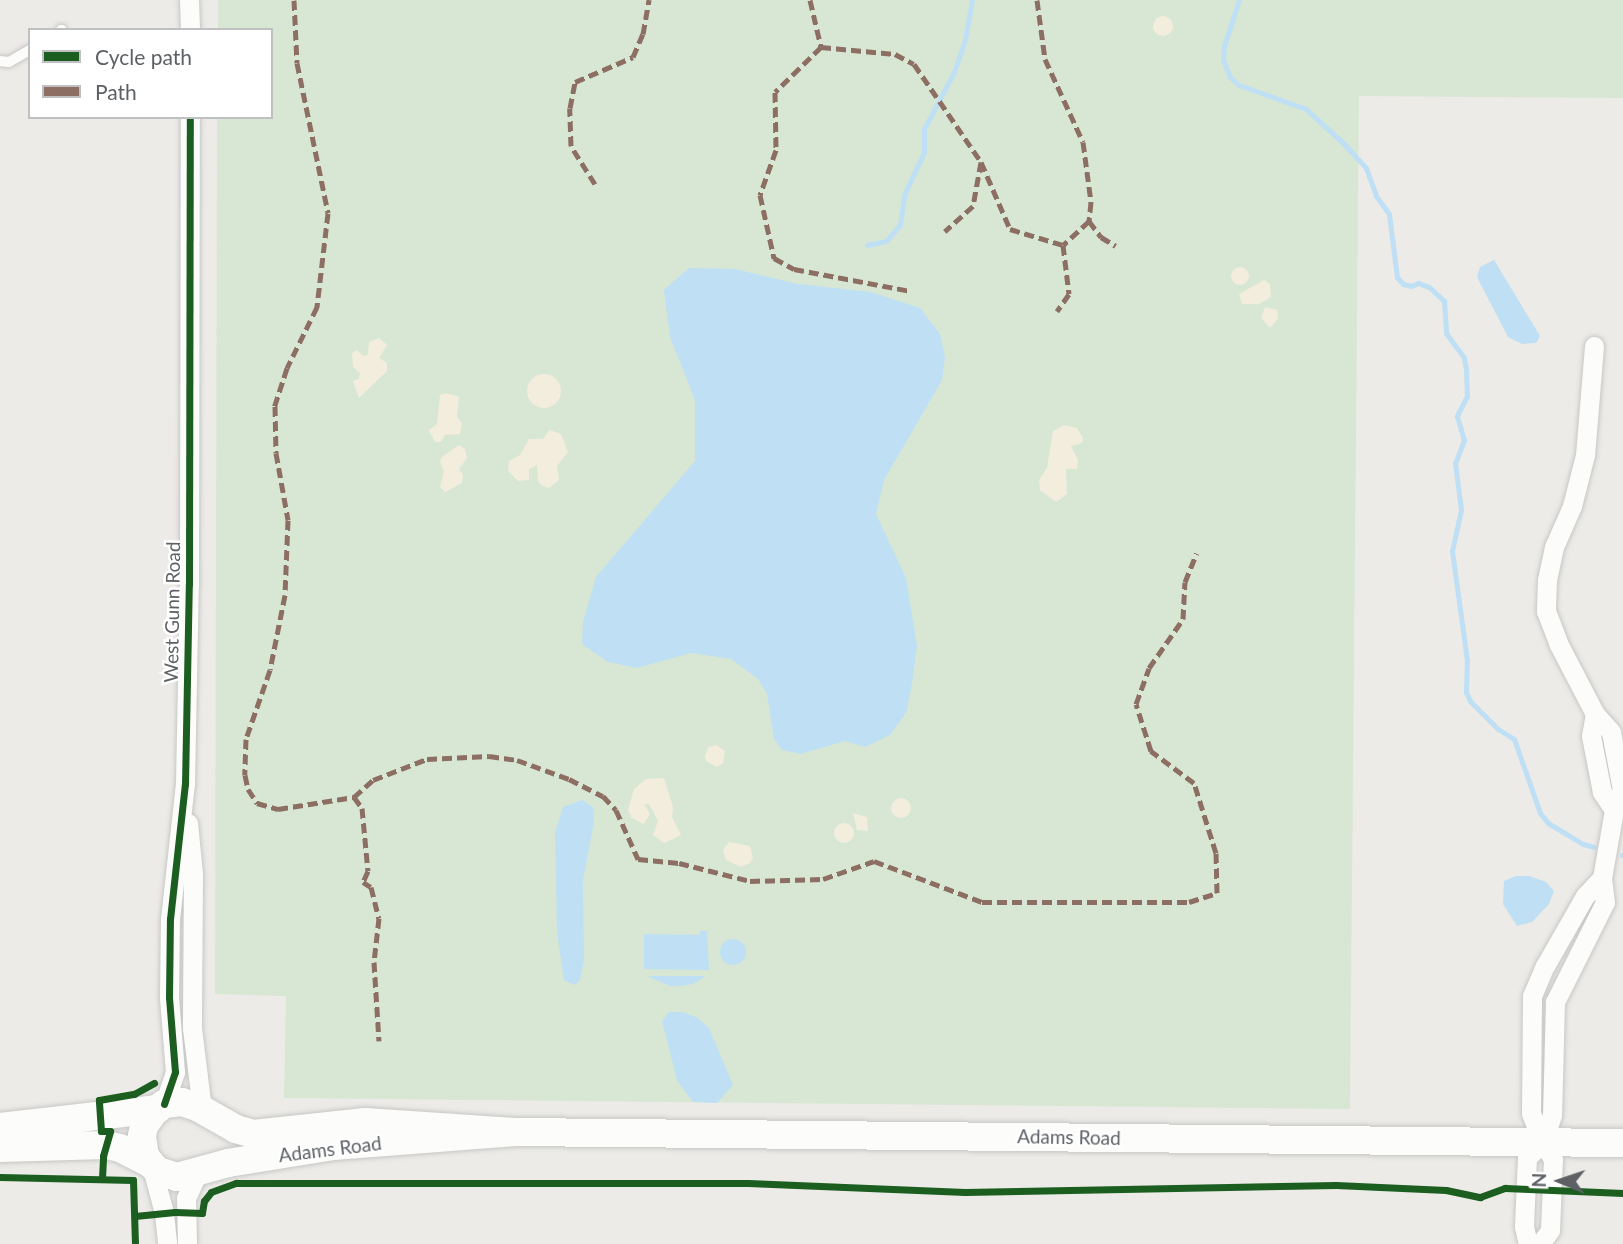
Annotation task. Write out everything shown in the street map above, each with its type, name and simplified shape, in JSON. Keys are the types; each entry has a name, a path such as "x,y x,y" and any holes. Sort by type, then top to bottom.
{"main road":[{"name":"Adams Road","path":"0,1128 182,1102 236,1129 253,1134 365,1122 515,1132 1623,1143"},
{"name":"West Gunn Road","path":"150,1164 142,1147 142,1136 149,1118 161,1107"},
{"name":"West Gunn Road","path":"199,1171 216,1148 216,1130 204,1112"},
{"name":"Adams Road","path":"0,1148 106,1145 120,1148 158,1171 177,1177 334,1146 515,1132"}],"street":[{"path":"189,0 190,28"},
{"name":"West Gunn Road","path":"161,1107 175,1072 169,997 170,919 185,783 189,571 190,119"},
{"path":"1528,1244 1524,1226 1527,1157 1543,1143 1552,1115 1555,1002 1605,902 1602,878 1614,810 1601,792 1591,736 1595,714 1558,643 1546,611 1547,580 1554,547 1572,506 1585,455 1594,346"},
{"name":"West Gunn Road","path":"185,783 193,874 192,1028 204,1112"},
{"path":"1540,1244 1550,1230 1553,1159 1543,1143 1531,1113 1532,996 1585,897 1602,878"},
{"path":"1539,982 1561,988"},
{"name":"West Gunn Road","path":"150,1164 164,1213 167,1244"},
{"name":"West Gunn Road","path":"187,1244 186,1198 199,1171"}],"lane":[{"path":"0,61 9,62 28,51"}],"green space":[{"path":"218,0 1623,0 1623,98 1359,96 1350,1109 284,1098 286,996 215,994 217,119 273,119 273,28 218,28"}],"sand":[{"path":"1163,16 1170,19 1173,26 1170,33 1163,36 1156,33 1153,26 1156,19"},
{"path":"1240,267 1246,270 1249,276 1246,282 1240,285 1234,282 1231,276 1234,270"},
{"path":"1264,280 1270,284 1271,297 1259,304 1242,304 1239,294"},
{"path":"1265,307 1277,310 1278,319 1270,328 1261,318"},
{"path":"379,338 387,345 379,358 387,363 387,371 359,398 353,381 359,379 360,373 353,367 352,353 357,350 363,356 368,355 369,342"},
{"path":"544,374 556,379 561,391 556,403 544,408 532,403 527,391 532,379"},
{"path":"446,393 459,397 457,417 462,423 460,434 445,435 441,442 435,442 429,430 437,424 440,395"},
{"path":"1064,425 1077,428 1083,438 1082,443 1071,446 1078,460 1077,469 1066,469 1067,494 1056,502 1040,490 1039,480 1047,468 1053,431"},
{"path":"549,430 561,434 568,452 557,466 559,480 549,488 543,486 538,482 537,465 529,469 529,480 518,481 508,471 509,461 520,455 529,439 543,439"},
{"path":"459,445 465,449 467,458 459,469 463,475 462,483 445,492 440,487 444,471 440,462 442,457"},
{"path":"716,745 725,751 723,763 717,767 706,761 705,757 708,747"},
{"path":"664,778 673,807 672,817 681,835 664,843 653,835 658,821 649,804 644,804 650,814 644,824 632,818 628,810 634,789 646,779"},
{"path":"901,798 908,801 911,808 908,815 901,818 894,815 891,808 894,801"},
{"path":"853,813 867,817 868,831 857,830"},
{"path":"844,823 851,826 854,833 851,840 844,843 837,840 834,833 837,826"},
{"path":"729,842 750,846 753,858 750,863 741,867 726,860 723,850"}],"water":[{"path":"1494,260 1540,336 1536,343 1522,344 1508,337 1477,277 1480,267"},
{"path":"689,268 735,269 798,284 871,292 920,308 940,334 945,357 942,380 884,480 876,514 906,578 917,646 912,684 906,713 890,735 865,747 845,741 801,754 782,750 774,739 767,694 758,679 731,659 691,653 637,668 608,662 582,644 583,622 596,577 695,461 695,400 670,337 664,290"},
{"path":"582,800 593,807 594,822 583,880 584,960 580,980 575,985 564,980 557,933 555,833 563,807"},
{"path":"1516,876 1529,876 1546,882 1554,891 1549,904 1532,922 1517,926 1503,904 1504,881"},
{"path":"700,931 707,931 709,970 644,969 644,934 700,935"},
{"path":"733,939 742,943 746,952 742,961 733,965 724,961 720,952 724,943"},
{"path":"647,976 706,976 693,984 670,986"},
{"path":"669,1012 683,1012 698,1018 709,1028 733,1085 717,1103 693,1102 677,1080 662,1021"}],"waterway":[{"path":"867,245 886,241 900,225 904,195 924,152 924,129 954,72 965,40 972,0"},
{"path":"1239,0 1224,46 1223,60 1230,77 1239,85 1306,109 1342,142 1366,168 1376,196 1389,214 1397,277 1403,284 1411,286 1418,283 1429,287 1444,301 1446,333 1464,358 1466,369 1467,396 1457,416 1464,440 1455,463 1461,510 1452,551 1467,660 1466,692 1470,701 1498,729 1514,739 1540,813 1548,823 1583,844 1594,847"}],"marked path":[{"path":"294,0 297,63 328,213 317,307 287,368 275,406 276,453 288,520 285,595 270,670 246,739 245,775 248,789 257,803 278,809 354,797 373,780 427,759 489,756 517,760 569,779 603,796 616,810 638,859 679,863 750,881 823,879 874,861 982,902 1189,902 1217,893 1216,853 1194,783 1151,751 1136,704 1149,668 1183,619 1185,582 1197,553"},
{"path":"595,184 571,146 570,108 575,82 633,57 643,34 649,0"},
{"path":"810,0 821,47 895,54 914,64 981,162 973,206 945,231"},
{"path":"1037,0 1045,59 1083,142 1091,202 1089,221 1063,245 1069,294 1057,311"},
{"path":"821,47 775,92 776,150 760,195 774,258 794,269 910,291"},
{"path":"981,162 1010,229 1063,245"},
{"path":"1089,221 1101,237 1116,246"},
{"path":"354,797 362,808 368,871 363,882 371,887 379,918 374,962 379,1041"}],"cycle path":[{"path":"164,1104 175,1072 169,997 170,919 185,784 189,584 190,119"},
{"path":"102,1178 103,1156 110,1131 101,1131 99,1100 134,1094 154,1083"},
{"path":"0,1177 133,1180 135,1244"},
{"path":"135,1216 175,1212 202,1213 204,1201 211,1192 236,1183 748,1183 965,1192 1336,1185 1446,1190 1480,1197 1505,1188 1623,1193"}]}
